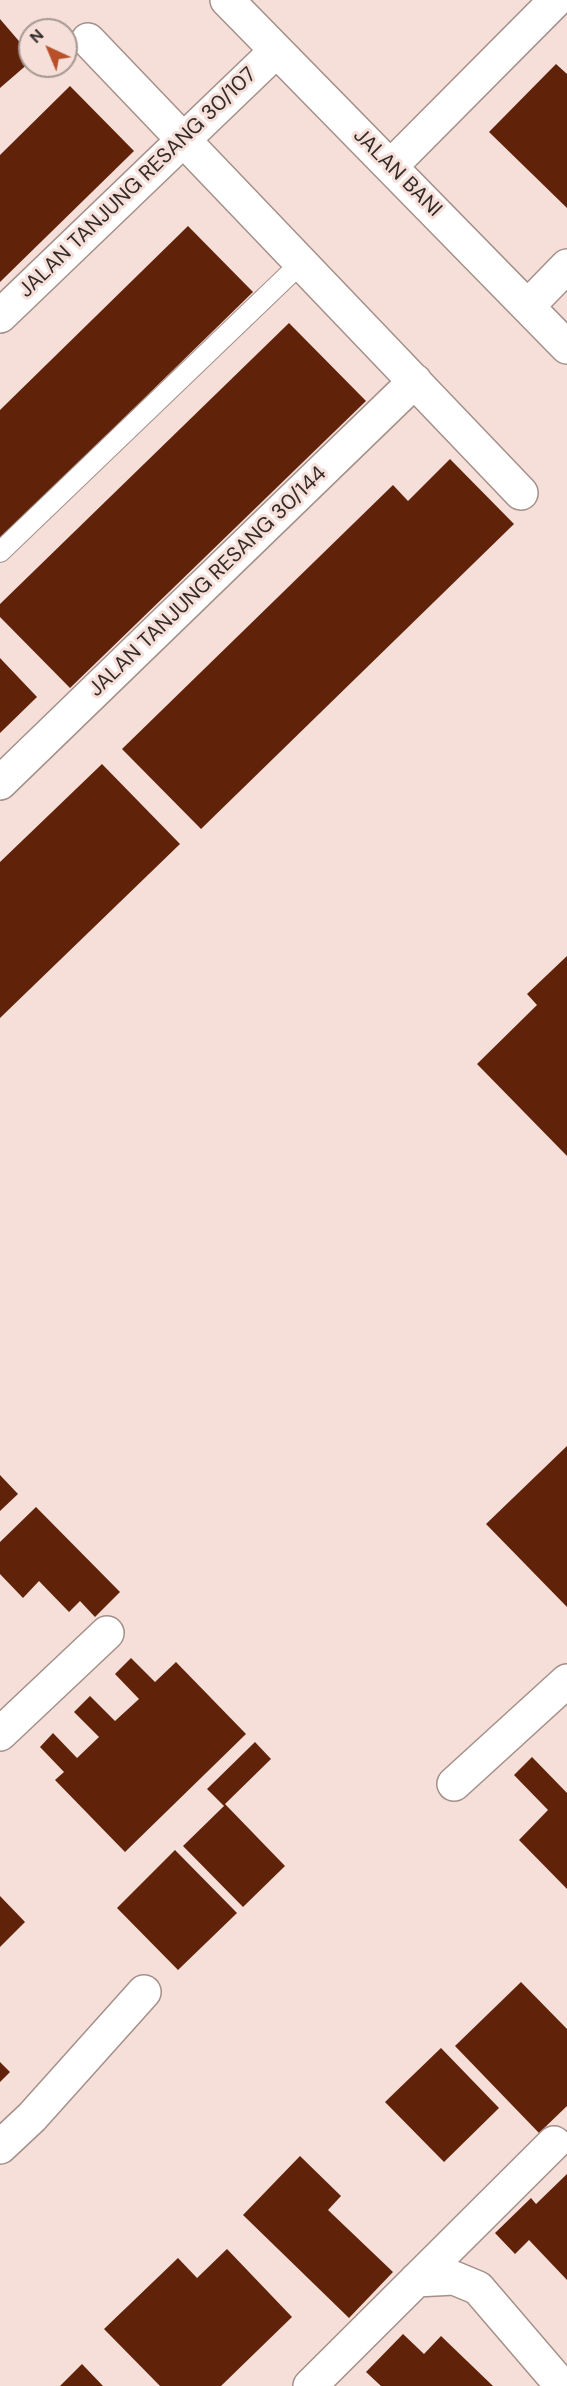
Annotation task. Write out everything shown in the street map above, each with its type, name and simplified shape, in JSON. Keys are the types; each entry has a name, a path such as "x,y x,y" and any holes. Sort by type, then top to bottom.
{"street":[{"name":"JALAN BANI","path":"227,0 567,347"},
{"path":"391,166 556,0"},
{"path":"88,40 521,493"},
{"name":"JALAN TANJUNG RESANG 30/107","path":"0,316 276,51"},
{"path":"528,306 567,266"},
{"name":"JALAN TANJUNG RESANG 30/144","path":"0,783 415,381"},
{"path":"0,1734 107,1632"},
{"path":"454,1784 567,1681"},
{"path":"0,2147 33,2117 144,1992"},
{"path":"310,2386 554,2142"},
{"path":"416,2280 454,2278 478,2288 562,2386"}],"lane":[{"path":"0,552 301,263"}],"building":[{"path":"0,19 18,40 18,72 0,88"},
{"path":"556,64 567,74 567,208 489,132"},
{"path":"70,86 134,151 0,282 0,155"},
{"path":"188,226 253,292 0,539 0,410"},
{"path":"289,323 366,401 70,688 0,617 0,604"},
{"path":"450,459 514,524 201,829 122,749 393,485 408,501"},
{"path":"0,658 37,697 0,733"},
{"path":"102,764 180,844 0,1018 0,862"},
{"path":"567,956 567,1156 477,1064 537,1005 527,994"},
{"path":"567,1446 567,1607 486,1524"},
{"path":"0,1475 18,1494 0,1511"},
{"path":"36,1507 120,1592 95,1617 80,1601 69,1612 39,1581 23,1598 0,1574 0,1542"},
{"path":"131,1658 155,1682 176,1662 246,1734 125,1852 55,1780 64,1772 40,1747 53,1733 77,1758 99,1737 74,1712 90,1696 115,1721 139,1699 115,1674"},
{"path":"255,1742 271,1759 225,1804 285,1866 243,1907 183,1846 224,1806 207,1789"},
{"path":"532,1757 567,1793 567,1889 519,1840 548,1810 514,1775"},
{"path":"175,1850 237,1913 178,1970 117,1908"},
{"path":"0,1896 25,1922 0,1947"},
{"path":"521,1982 567,2029 567,2106 539,2133 455,2046"},
{"path":"441,2048 499,2108 444,2162 385,2102"},
{"path":"0,2062 10,2072 0,2082"},
{"path":"300,2156 341,2196 328,2210 393,2272 349,2318 243,2215"},
{"path":"567,2174 567,2280 529,2240 515,2254 495,2233 531,2198 536,2204"},
{"path":"227,2249 292,2317 221,2386 160,2386 104,2329 178,2258 197,2278"},
{"path":"403,2334 424,2354 441,2336 493,2386 381,2386 366,2372"},
{"path":"82,2364 103,2386 60,2386"}]}
